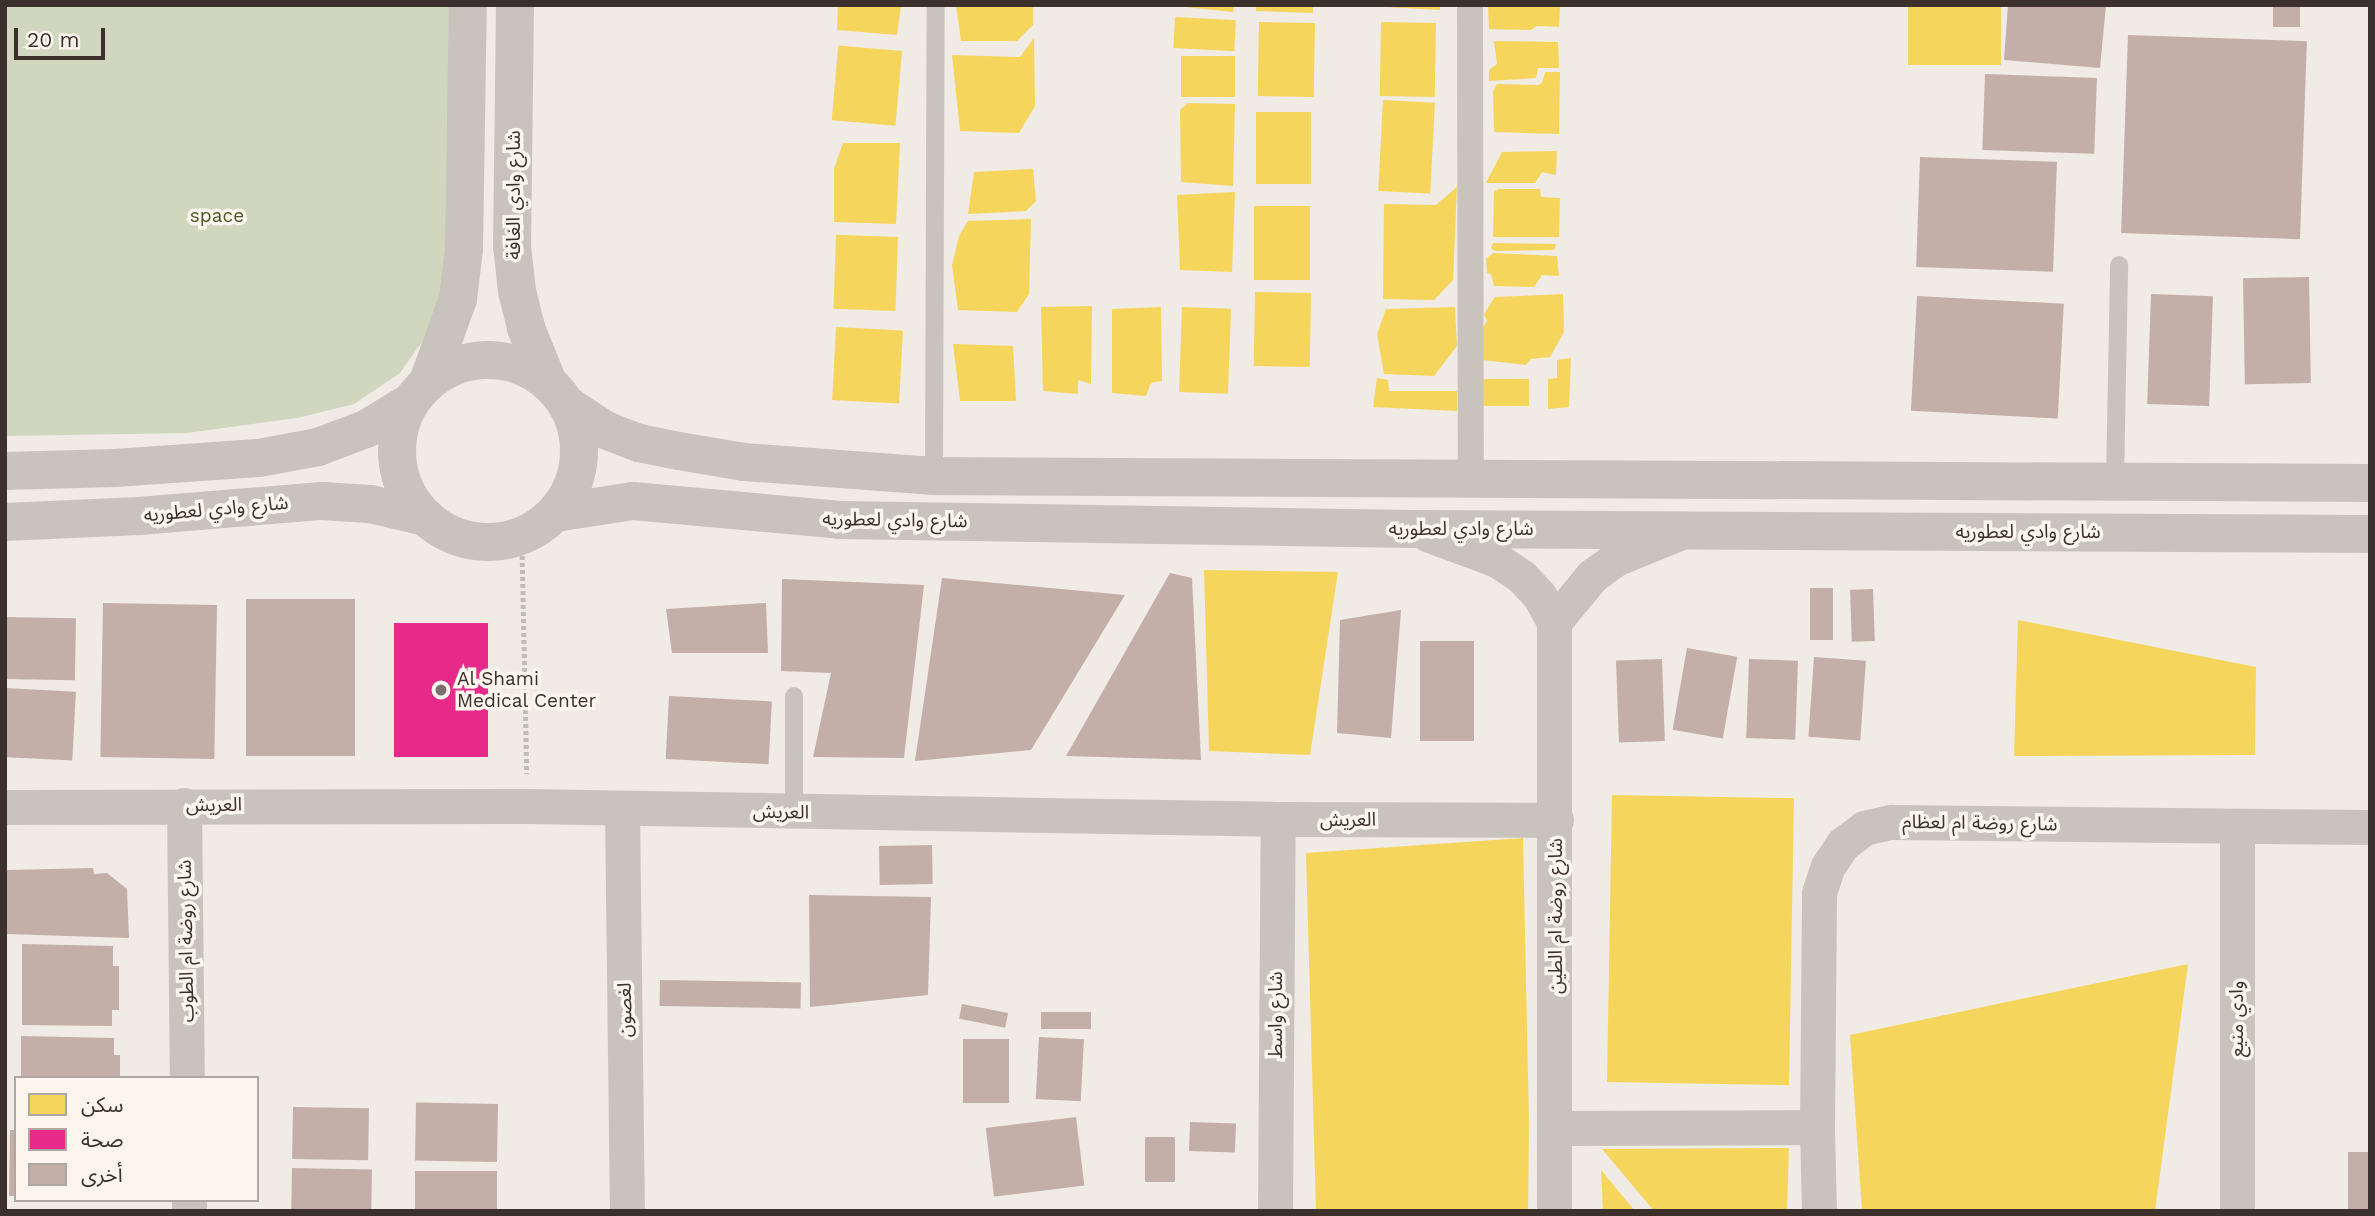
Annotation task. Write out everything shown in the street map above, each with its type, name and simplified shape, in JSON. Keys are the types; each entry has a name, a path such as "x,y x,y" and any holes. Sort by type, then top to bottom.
{"street":[{"path":"468,5 464,249 458,299 419,391 398,432 397,463 407,493 425,517 449,533 477,542 505,540 522,534 555,513 571,489 579,461 578,432 557,392"},
{"name":"شارع وادي الغافة","path":"515,5 512,246 517,291 526,328 557,392"},
{"path":"1470,5 1471,480"},
{"path":"5,471 115,468 260,458 318,447 366,429 457,364 488,359 519,364 605,430 639,443 744,462 934,476 2370,483"},
{"name":"شارع وادي لعطوريه","path":"5,522 139,516 322,501 370,504 425,517"},
{"name":"شارع وادي لعطوريه","path":"555,513 633,501 840,520 1411,529 2370,534"},
{"path":"1411,529 1497,560 1522,577 1539,595 1554,622 1577,592 1615,559 1686,530"},
{"name":"شارع روضة ام الطين","path":"1554,622 1554,1211"},
{"name":"شارع روضة ام الطوب","path":"184,805 187,1076"},
{"name":"العريش","path":"5,807 527,806 1278,820 1556,820"},
{"name":"لغصون","path":"622,809 627,1211"},
{"name":"شارع واسط","path":"1275,1211 1278,820"},
{"name":"شارع روضة ام لعظام","path":"1819,1211 1816,1127 1819,893 1828,866 1843,844 1864,828 1891,822 2237,828 2370,827"},
{"name":"وادي منيع","path":"2237,828 2237,1211"},
{"path":"1555,1128 1816,1127"}],"lane":[{"path":"934,476 936,5"},
{"path":"2115,481 2119,265"},
{"path":"794,696 794,812"}],"path":[{"path":"522,534 527,806"}],"green space":[{"name":"space","path":"5,5 452,5 452,253 428,333 400,373 354,404 297,418 187,433 5,436"}],"building: سكن":[{"path":"838,5 901,5 897,35 837,30"},
{"path":"956,5 1033,5 1033,25 1017,41 961,41"},
{"path":"1185,5 1234,5 1233,12"},
{"path":"1256,5 1313,5 1313,13 1256,11"},
{"path":"1440,5 1440,10 1386,7"},
{"path":"1488,5 1560,5 1559,27 1537,26 1531,30 1489,29"},
{"path":"1908,5 2001,5 2001,65 1908,65"},
{"path":"1175,17 1236,20 1234,51 1173,48"},
{"path":"1259,22 1315,23 1314,97 1258,96"},
{"path":"1381,22 1436,23 1435,97 1380,96"},
{"path":"1034,38 1035,106 1019,133 960,131 952,55 1020,57"},
{"path":"1494,41 1558,42 1559,68 1538,68 1536,78 1489,81 1489,70 1497,64"},
{"path":"838,45 902,51 895,126 832,120"},
{"path":"1181,56 1235,56 1235,97 1181,97"},
{"path":"1545,72 1560,72 1559,134 1494,132 1493,91 1497,84 1538,85 1542,83"},
{"path":"1383,100 1435,103 1430,194 1378,191"},
{"path":"1188,103 1235,104 1233,186 1181,182 1180,110"},
{"path":"1256,112 1311,112 1311,184 1256,184"},
{"path":"843,143 900,143 896,224 834,222 834,169"},
{"path":"1557,151 1556,175 1542,172 1535,183 1486,183 1502,152"},
{"path":"1033,169 1036,201 1026,211 968,214 974,172"},
{"path":"1457,187 1453,280 1434,300 1383,299 1384,204 1436,205"},
{"path":"1498,189 1540,189 1541,197 1560,198 1559,237 1493,237 1494,192"},
{"path":"1235,192 1232,272 1180,270 1177,195"},
{"path":"1254,206 1310,206 1310,280 1254,280"},
{"path":"1031,219 1029,294 1017,312 958,310 952,265 959,236 968,221"},
{"path":"836,235 898,237 895,311 833,309"},
{"path":"1493,243 1556,244 1554,250 1495,251 1491,248"},
{"path":"1493,253 1557,256 1559,276 1542,275 1534,287 1494,286 1491,274 1487,273 1486,259"},
{"path":"1255,292 1311,293 1310,367 1254,366"},
{"path":"1563,294 1564,332 1550,357 1531,359 1526,365 1483,360 1481,331 1487,321 1484,314 1495,297"},
{"path":"1092,306 1091,384 1078,380 1078,394 1043,391 1041,307"},
{"path":"1161,307 1162,381 1151,383 1146,396 1112,393 1112,309"},
{"path":"1182,307 1231,309 1228,394 1179,392"},
{"path":"1455,307 1457,346 1434,376 1384,374 1377,334 1386,309"},
{"path":"836,327 903,331 899,403 832,400"},
{"path":"953,344 1013,346 1016,401 960,401"},
{"path":"1571,358 1569,407 1548,409 1548,379 1557,378 1557,360"},
{"path":"1377,378 1388,380 1389,391 1457,391 1457,411 1373,407"},
{"path":"1480,379 1529,379 1529,406 1480,406"},
{"path":"1204,570 1338,572 1310,755 1209,751"},
{"path":"2018,620 2256,667 2255,755 2014,756"},
{"path":"1612,795 1794,798 1789,1085 1607,1082"},
{"path":"1523,838 1529,1124 1528,1211 1316,1211 1306,853"},
{"path":"2188,964 2155,1211 1862,1211 1850,1035"},
{"path":"1789,1148 1787,1211 1654,1211 1602,1149"},
{"path":"1601,1170 1635,1211 1603,1211"}],"building: صحة":[{"name":"Al Shami Medical Center","path":"394,623 488,623 488,757 394,757"}],"building: أخرى":[{"path":"2008,5 2106,5 2100,68 2004,60"},
{"path":"2273,5 2300,5 2300,27 2273,27"},
{"path":"2128,35 2307,41 2300,239 2121,233"},
{"path":"1985,74 2097,78 2094,154 1982,150"},
{"path":"1920,157 2057,162 2053,272 1916,267"},
{"path":"2309,277 2311,383 2245,384 2243,278"},
{"path":"2151,294 2213,296 2209,406 2147,404"},
{"path":"1917,296 2064,304 2058,419 1911,411"},
{"path":"1170,573 1192,578 1201,760 1066,756"},
{"path":"942,578 1125,595 1031,750 915,761"},
{"path":"782,579 924,585 904,758 813,757 831,673 781,671"},
{"path":"1810,588 1833,588 1833,640 1810,640"},
{"path":"1873,589 1875,641 1852,642 1850,590"},
{"path":"246,599 355,599 355,756 246,756"},
{"path":"103,603 217,605 214,759 100,757"},
{"path":"766,603 768,653 672,653 666,609"},
{"path":"1401,610 1391,738 1337,733 1340,620"},
{"path":"5,617 76,618 75,680 5,679"},
{"path":"1420,641 1474,641 1474,741 1420,741"},
{"path":"1687,648 1737,657 1723,739 1673,730"},
{"path":"1814,657 1866,661 1860,740 1808,737"},
{"path":"1662,659 1665,741 1619,743 1616,661"},
{"path":"1749,659 1798,661 1795,740 1746,738"},
{"path":"5,688 76,692 72,761 5,757"},
{"path":"669,696 772,701 769,764 666,759"},
{"path":"932,845 933,884 880,885 879,846"},
{"path":"93,868 94,874 107,873 127,889 129,938 6,934 7,870"},
{"path":"809,895 931,897 928,995 810,1007"},
{"path":"22,944 113,946 113,966 119,966 119,1010 112,1010 112,1026 22,1025"},
{"path":"660,980 801,982 801,1008 660,1006"},
{"path":"962,1004 1008,1013 1005,1028 959,1019"},
{"path":"1041,1012 1091,1012 1091,1029 1041,1029"},
{"path":"21,1036 114,1038 114,1055 120,1055 120,1076 21,1076"},
{"path":"1039,1037 1084,1039 1081,1101 1036,1099"},
{"path":"963,1039 1009,1039 1009,1103 963,1103"},
{"path":"416,1103 498,1104 497,1162 415,1161"},
{"path":"293,1107 369,1108 368,1160 292,1159"},
{"path":"1076,1117 1084,1185 994,1197 986,1128"},
{"path":"1190,1122 1236,1124 1235,1153 1189,1151"},
{"path":"10,1130 14,1130 14,1196 9,1196"},
{"path":"1145,1137 1175,1137 1175,1182 1145,1182"},
{"path":"2348,1152 2370,1152 2370,1211 2348,1211"},
{"path":"292,1168 372,1169 371,1211 291,1211"},
{"path":"415,1171 497,1171 497,1211 415,1211"}],"place":[{"name":"Al Shami Medical Center","path":"441,690"}]}
